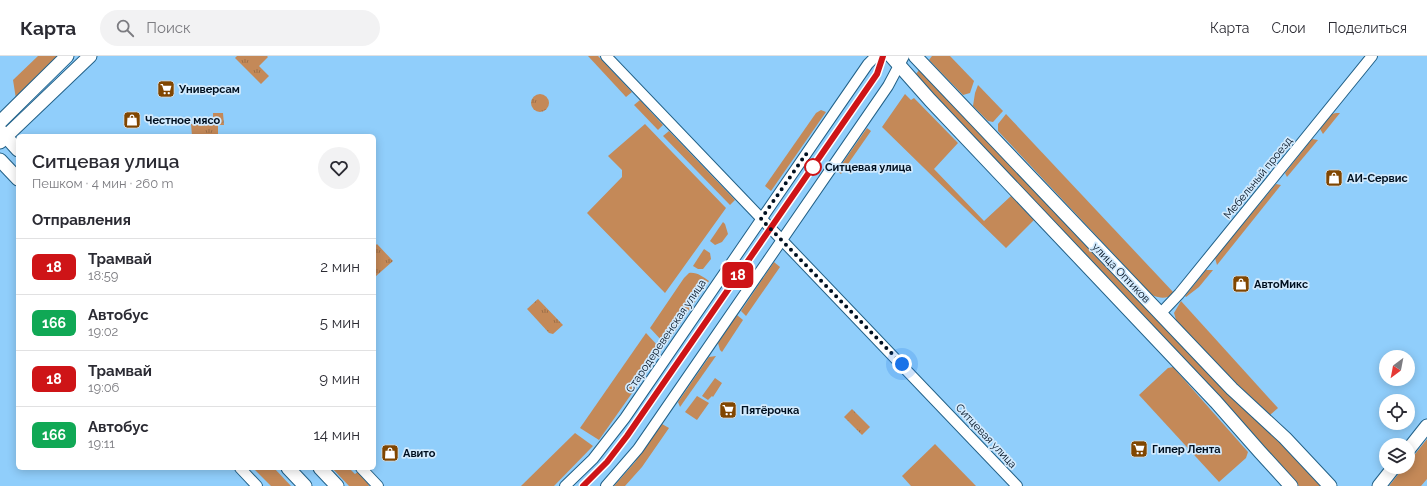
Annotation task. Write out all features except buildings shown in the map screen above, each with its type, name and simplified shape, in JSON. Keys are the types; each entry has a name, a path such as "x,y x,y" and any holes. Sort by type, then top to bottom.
{"main road":[{"path":"0,122 67,56"},
{"name":"улица Оптиков","path":"915,56 1232,389 1285,438 1330,486"},
{"path":"16,148 2,136 89,58"},
{"name":"улица Оптиков","path":"898,59 1206,390 1291,486"},
{"path":"0,160 16,177"},
{"path":"1415,441 1427,426"},
{"path":"290,470 305,486"},
{"path":"322,470 337,486"},
{"path":"1379,486 1388,474"}],"street":[{"name":"Ситцевая улица","path":"606,56 1017,486"},
{"name":"Стародеревенская улица","path":"565,486 592,459 625,418 851,88 876,56"},
{"name":"Мебельный проезд","path":"1160,314 1179,294 1372,56"},
{"path":"606,486 638,449 888,86 898,59"},
{"path":"242,470 257,486"},
{"path":"363,470 378,486"}],"green space":[{"path":"38,56 61,56 16,99 13,80"},
{"path":"237,56 267,56 268,57 259,66 269,76 261,84 235,58"},
{"path":"588,56 598,56 632,92 626,97"},
{"path":"932,56 950,56 974,81 970,93 963,95 929,60"},
{"path":"920,69 1227,392 1280,442 1322,486 1299,486 1221,398 915,75"},
{"path":"978,85 1003,111 993,122 988,121 973,106"},
{"path":"540,94 544,95 548,99 548,107 544,111 540,112 536,111 532,107 531,103 532,99 536,95"},
{"path":"905,94 911,100 914,98 958,143 934,169 984,221 1011,196 1034,220 1006,248 882,127"},
{"path":"640,100 663,125 658,130 634,105"},
{"path":"821,110 826,112 771,191 765,186 816,113"},
{"path":"213,113 223,113 224,125 218,125 218,134 192,134 191,124 213,124"},
{"path":"1340,113 1323,134 1320,129 1332,114"},
{"path":"1006,114 1174,293 1164,298 1152,295 998,131 998,124"},
{"path":"645,124 726,208 665,293 587,213 622,177 622,170 608,156"},
{"path":"867,128 871,131 841,174 837,171"},
{"path":"669,131 735,200 730,205 663,136"},
{"path":"1312,139 1318,140 1287,177 1285,173"},
{"path":"1276,184 1281,185 1217,265 1215,258"},
{"path":"723,222 728,234 722,242 715,245 710,241"},
{"path":"377,244 393,261 376,276"},
{"path":"704,249 710,253 711,259 703,269 698,269 693,266"},
{"path":"774,262 780,267 746,316 741,311"},
{"path":"1206,270 1213,270 1199,287 1186,297 1185,296"},
{"path":"689,273 702,276 709,281 667,343 663,342 650,328"},
{"path":"538,299 563,325 553,334 549,333 527,309"},
{"path":"1181,301 1278,408 1270,415 1177,323 1174,313"},
{"path":"737,315 743,320 722,352 718,343"},
{"path":"646,333 659,347 661,352 599,440 580,428"},
{"path":"716,356 680,407 678,402 709,357"},
{"path":"1173,367 1248,452 1246,458 1219,482 1139,395 1168,368"},
{"path":"715,378 722,383 713,397 712,396 708,400 702,396"},
{"path":"697,396 709,403 697,420 685,412"},
{"path":"852,409 870,427 862,435 844,417"},
{"path":"662,424 669,428 642,467 625,486 614,486 635,462"},
{"path":"575,433 593,446 554,486 521,486"},
{"path":"1427,439 1427,479 1421,486 1389,486 1398,474 1415,474 1415,454"},
{"path":"935,444 976,486 911,486 902,476"},
{"path":"255,470 276,470 291,486 271,486"},
{"path":"334,470 351,470 355,474 359,471 369,486 349,486"}],"tram line":[{"path":"583,486 607,462 627,436 877,74 883,56"},
{"name":"18","path":"583,486 607,462 627,436 877,74 883,56"}],"place":[{"name":"Универсам","path":"166,89"},
{"name":"Честное мясо","path":"132,120"},
{"name":"Ситцевая улица","path":"813,167"},
{"name":"АИ-Сервис","path":"1334,178"},
{"name":"АвтоМикс","path":"1241,284"},
{"name":"Пятёрочка","path":"728,410"},
{"name":"Гипер Лента","path":"1139,449"},
{"name":"Авито","path":"390,453"}],"route":[{"path":"813,167 806,154 761,219 902,364"}]}
